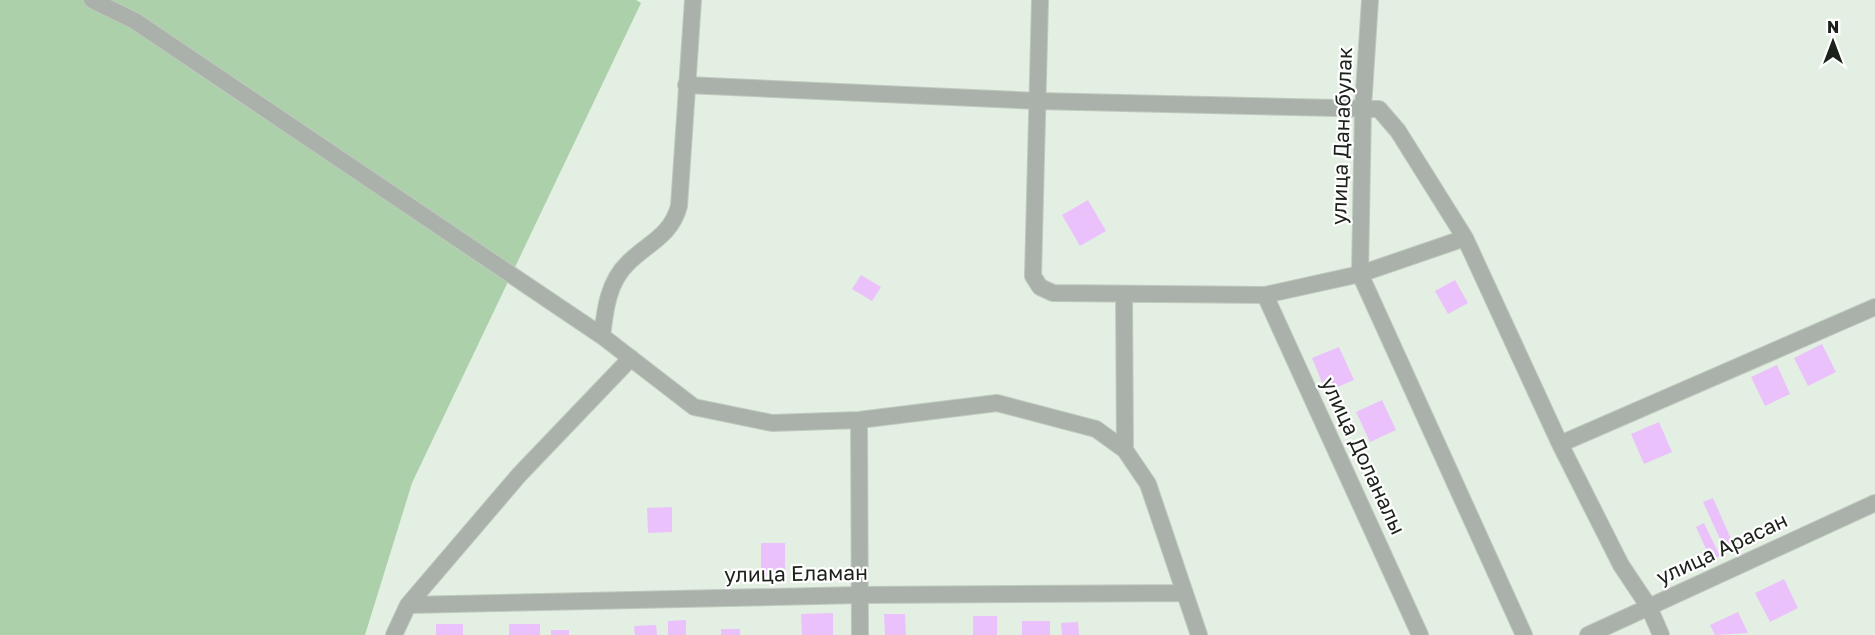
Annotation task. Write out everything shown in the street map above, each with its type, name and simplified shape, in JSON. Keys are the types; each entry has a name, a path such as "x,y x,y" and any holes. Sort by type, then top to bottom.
{"street":[{"path":"92,0 135,21 602,336 694,407 772,423 859,420 997,403 1096,429 1125,450 1148,483 1199,635"},
{"path":"602,336 605,306 615,281 627,264 667,233 675,221 679,206 693,0"},
{"path":"1040,0 1033,276 1040,287 1053,293 1265,295 1360,274 1465,238"},
{"name":"улица Данабулак","path":"1360,274 1363,107 1370,0"},
{"path":"686,85 1038,101 1379,109 1398,131 1465,238 1560,444 1621,565 1648,607 1661,635"},
{"path":"1360,274 1524,635"},
{"path":"1124,294 1125,450"},
{"name":"улица Доланалы","path":"1265,295 1420,635"},
{"path":"1560,444 1875,307"},
{"path":"394,635 408,605 519,475 631,358"},
{"path":"859,420 860,635"},
{"name":"улица Арасан","path":"1588,635 1875,503"},
{"name":"улица Еламан","path":"408,605 860,595 1185,593"}],"green space":[{"path":"0,0 636,0 641,3 412,483 365,635 0,635"}],"building":[{"path":"1088,200 1106,231 1080,246 1062,215"},
{"path":"861,275 881,287 872,301 852,289"},
{"path":"1455,280 1468,303 1448,314 1435,291"},
{"path":"1822,344 1836,372 1808,386 1794,358"},
{"path":"1339,347 1354,380 1326,392 1312,358"},
{"path":"1777,365 1790,394 1765,406 1751,377"},
{"path":"1382,400 1396,430 1370,442 1356,412"},
{"path":"1659,422 1672,452 1644,464 1631,434"},
{"path":"1713,498 1735,548 1726,552 1703,502"},
{"path":"672,507 672,532 648,533 647,508"},
{"path":"1704,523 1720,556 1711,560 1696,527"},
{"path":"761,543 785,543 785,576 761,576"},
{"path":"1784,579 1798,608 1770,622 1755,593"},
{"path":"1738,612 1748,633 1715,635 1710,625"},
{"path":"833,613 833,635 802,635 801,614"},
{"path":"884,614 905,614 906,635 885,635"},
{"path":"973,616 997,616 997,635 973,635"},
{"path":"686,620 686,635 668,635 668,621"},
{"path":"1022,621 1050,621 1050,635 1022,635"},
{"path":"1078,622 1079,635 1062,635 1061,623"},
{"path":"436,624 463,624 463,635 436,635"},
{"path":"509,624 540,624 540,635 509,635"},
{"path":"656,625 657,635 635,635 634,626"},
{"path":"721,629 740,629 740,635 721,635"},
{"path":"551,630 569,630 569,635 551,635"}]}
